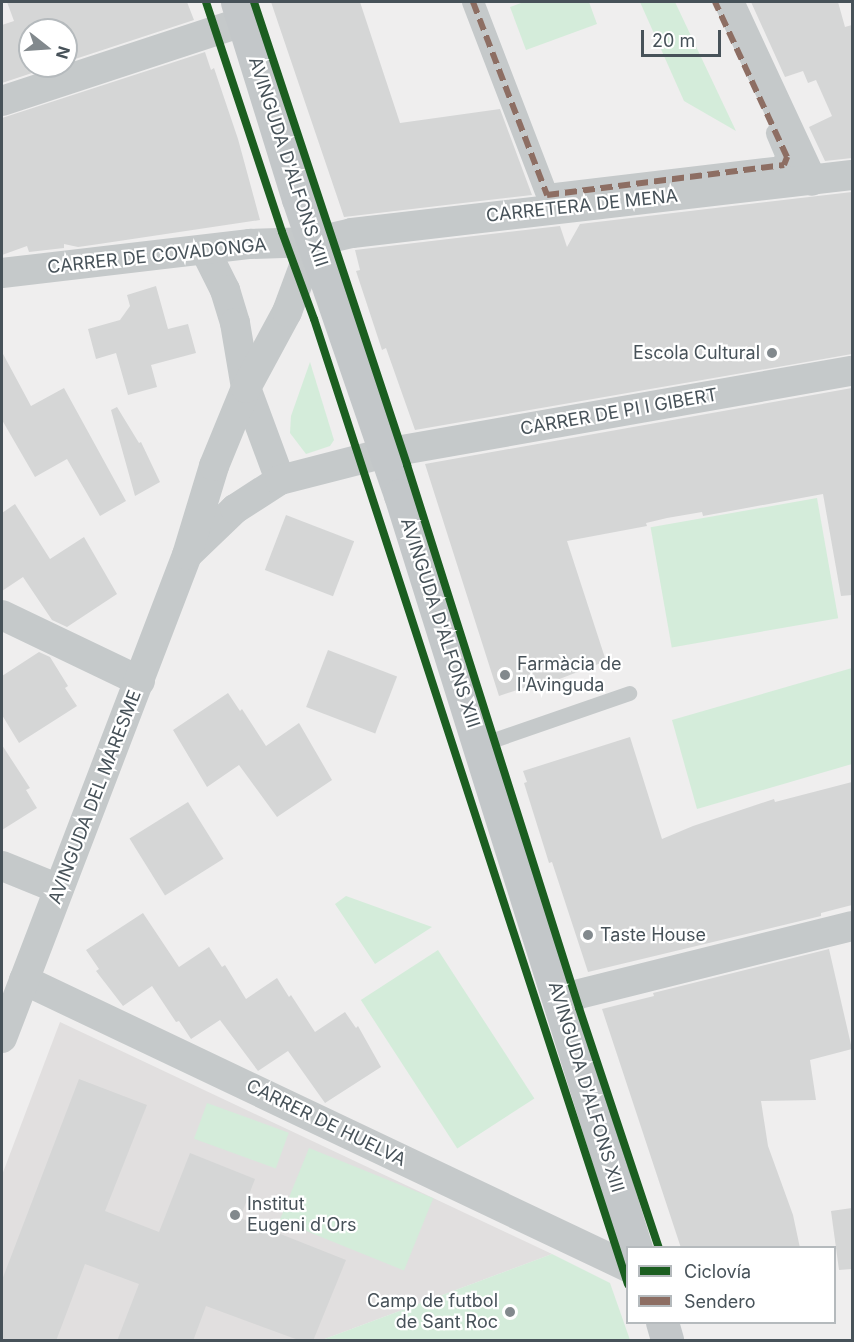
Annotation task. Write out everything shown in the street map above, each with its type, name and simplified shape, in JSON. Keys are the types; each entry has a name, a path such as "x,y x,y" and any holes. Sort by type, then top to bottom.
{"main road":[{"name":"AVINGUDA D'ALFONS XIII","path":"239,12 313,242 385,453 635,1246"},
{"path":"662,1324 667,1341"}],"street":[{"path":"473,2 547,195 784,165 787,156 715,2"},
{"path":"729,2 812,181"},
{"path":"2,101 239,12"},
{"name":"CARRETERA DE MENA","path":"313,242 352,232 852,175"},
{"name":"CARRER DE COVADONGA","path":"2,273 261,243 313,242"},
{"name":"AVINGUDA DEL MARESME","path":"2,1038 187,555 214,466 246,388 286,312 313,242"},
{"path":"205,250 215,266 236,323 246,388 280,480"},
{"name":"CARRER DE PI I GIBERT","path":"385,453 852,371"},
{"name":"AVINGUDA DEL MARESME","path":"187,555 235,509 280,480 385,453"},
{"path":"2,615 140,681"},
{"path":"2,866 59,889"},
{"path":"559,999 852,926"},
{"name":"CARRER DE HUELVA","path":"24,980 626,1267"}],"lane":[{"path":"478,745 629,693"}],"shaded area":[{"name":"Institut Eugeni d'Ors","path":"60,1022 552,1254 322,1340 2,1340 2,1175"}],"green space":[{"path":"524,2 589,2 597,24 526,50 510,7"},
{"path":"640,2 675,2 736,131 684,101"},
{"path":"310,362 334,440 330,446 306,454 290,433 291,416"},
{"path":"817,498 838,618 672,647 651,527"},
{"path":"852,668 852,764 697,809 672,720"},
{"path":"346,896 432,927 375,964 335,904"},
{"path":"438,950 534,1098 457,1149 361,1000"},
{"path":"207,1103 289,1133 276,1168 194,1139"},
{"path":"309,1148 433,1198 404,1271 280,1220"},
{"name":"Camp de futbol de Sant Roc","path":"552,1254 610,1283 630,1340 322,1340"}],"building":[{"path":"7,2 187,2 194,20 78,58 78,18 18,18 18,78 2,83 2,25 14,21"},
{"path":"271,2 360,2 400,123 500,109 532,195 344,217"},
{"path":"751,2 838,2 845,27 852,25 852,158 825,161 809,127 832,116 816,80 808,83 803,71 785,77"},
{"path":"205,52 211,70 214,68 238,139 260,220 78,247 64,244 64,248 29,252 27,246 2,255 2,118"},
{"path":"852,192 852,354 415,430 386,348 382,350 356,271 360,270 355,250 560,226 567,247 580,224"},
{"path":"156,286 168,329 188,324 196,353 151,365 157,387 128,395 116,353 96,359 88,329 120,320 130,306 127,295"},
{"path":"2,352 31,406 64,388 126,501 100,516 67,459 35,477 2,420"},
{"path":"852,388 852,595 841,596 823,494 703,516 702,512 667,518 646,523 647,526 567,541 606,661 531,690 529,686 499,696 425,464"},
{"path":"117,407 139,443 141,442 160,482 135,496 111,410"},
{"path":"15,504 50,559 84,537 117,594 67,627 52,620 23,577 2,591 2,513"},
{"path":"286,515 354,541 333,596 265,570"},
{"path":"328,650 397,677 375,733 306,707"},
{"path":"39,652 50,657 68,686 65,688 77,706 19,743 2,715 2,676"},
{"path":"228,693 240,711 242,709 266,746 299,723 332,780 277,817 239,765 207,787 173,730"},
{"path":"630,737 662,839 693,826 774,799 775,802 852,782 852,905 821,913 821,916 588,972 552,862 549,863 524,783 527,782 523,771"},
{"path":"2,745 30,788 26,790 37,808 2,830"},
{"path":"188,802 224,859 165,895 129,839"},
{"path":"143,913 179,967 209,947 222,967 225,965 246,999 277,978 315,1032 345,1012 356,1028 358,1026 381,1067 325,1103 288,1051 258,1071 220,1020 191,1039 179,1021 176,1022 152,986 123,1006 96,971 99,969 86,950"},
{"path":"829,949 852,1049 810,1060 816,1100 761,1101 768,1146 793,1215 800,1246 680,1246 602,1009 654,996 653,993"},
{"path":"79,1079 147,1105 105,1211 159,1232 190,1153 255,1179 240,1218 346,1260 313,1341 301,1341 206,1306 193,1341 117,1341 139,1284 85,1264 56,1341 2,1341 2,1280"},
{"path":"852,1208 852,1269 839,1270 831,1211"}],"marked path":[{"path":"473,2 547,195 784,165 787,157 715,2"}],"cycle path":[{"path":"206,2 282,232 314,319 626,1278"},
{"path":"254,2 407,465 579,1008 658,1246"}],"place":[{"name":"Escola Cultural","path":"772,353"},
{"name":"Farmàcia de l'Avinguda","path":"505,675"},
{"name":"Taste House","path":"588,935"},
{"name":"Institut Eugeni d'Ors","path":"235,1215"},
{"name":"Camp de futbol de Sant Roc","path":"510,1312"}]}
